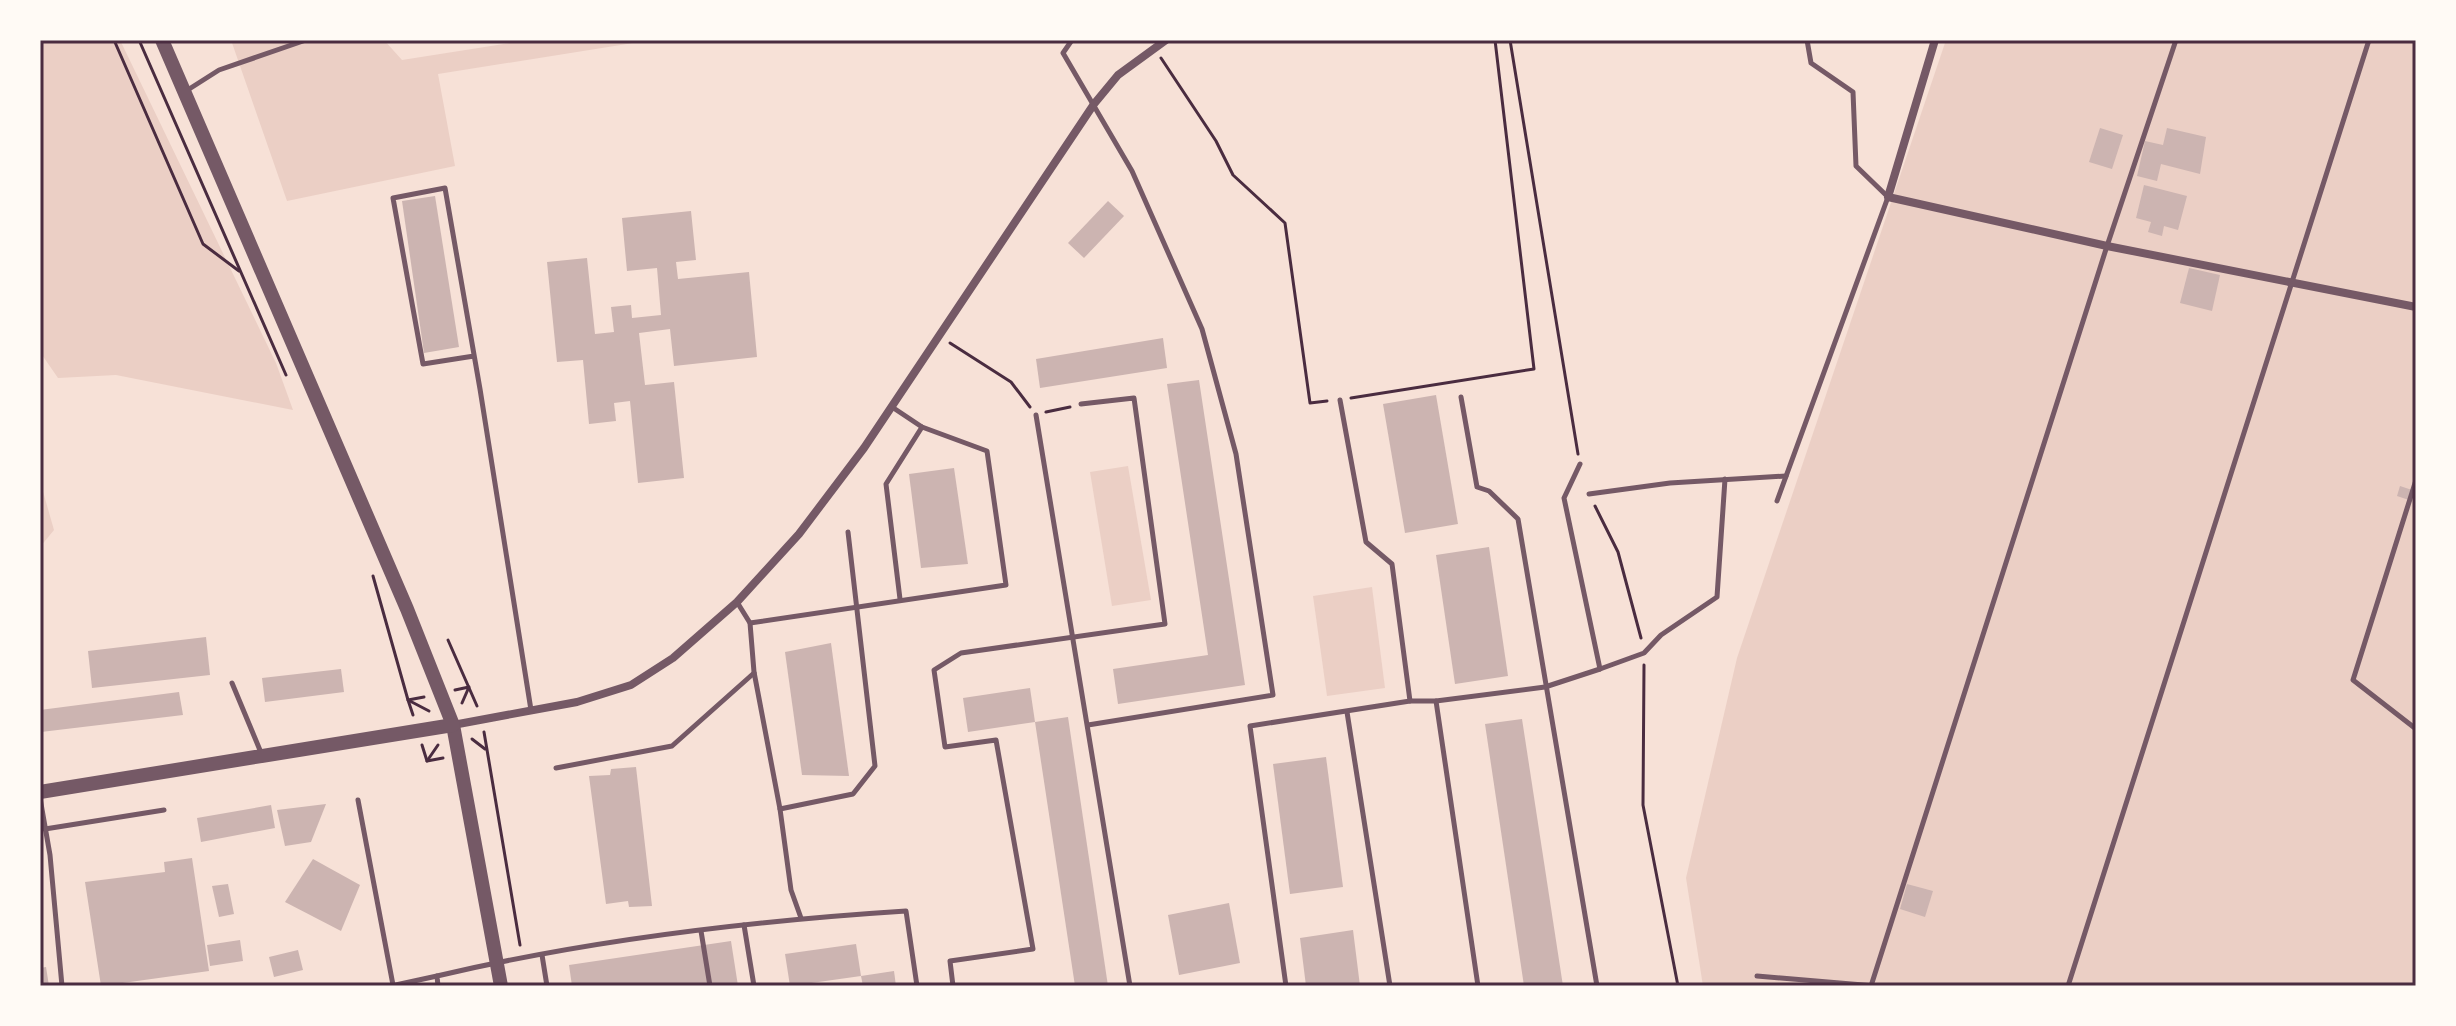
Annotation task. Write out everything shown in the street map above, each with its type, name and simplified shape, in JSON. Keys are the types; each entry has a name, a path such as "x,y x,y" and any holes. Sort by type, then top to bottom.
{"street":[{"path":"162,40 395,580 453,725 501,986"},
{"path":"40,795 577,702 631,685 673,658 737,602 799,534 892,407 1094,104 1118,75 1166,40"},
{"path":"1935,40 1888,197 2107,246 2416,307"}],"lane":[{"path":"185,92 219,70 306,40"},
{"path":"1072,40 1063,53 1132,171 1202,329 1236,454 1273,695 1088,725"},
{"path":"1777,501 1888,197 1856,166 1853,92 1811,63 1807,40"},
{"path":"1757,976 1872,986 2107,246 2176,40"},
{"path":"2068,986 2369,40"},
{"path":"474,356 423,364 393,198 445,188 474,356 531,711"},
{"path":"1461,397 1477,487 1489,491 1518,519 1597,986"},
{"path":"953,986 950,961 1033,949 996,740 945,747 934,670 961,653 1165,624 1134,398 1081,404"},
{"path":"1340,400 1366,542 1392,564 1410,701"},
{"path":"750,623 1006,585 987,451 922,427 892,407"},
{"path":"1036,415 1130,986"},
{"path":"900,599 886,484 922,427"},
{"path":"1580,464 1564,498 1600,669"},
{"path":"1589,494 1670,483 1786,476"},
{"path":"1286,986 1250,726 1410,701 1436,701 1545,687 1644,653 1661,635 1717,597 1725,479"},
{"path":"2416,480 2353,680 2416,729"},
{"path":"780,809 853,794 875,766 848,532"},
{"path":"737,602 750,623 754,672 780,809 791,890 801,918"},
{"path":"556,768 672,746 754,672"},
{"path":"232,683 262,756"},
{"path":"1436,701 1478,986"},
{"path":"1347,712 1390,986"},
{"path":"40,795 50,855 62,986"},
{"path":"358,800 391,986 498,962 701,931 801,918 906,911 917,986"},
{"path":"45,829 164,810"},
{"path":"40,857 50,855"},
{"path":"744,925 754,986"},
{"path":"701,931 710,986"},
{"path":"542,955 547,986"},
{"path":"437,976 438,986"}],"path":[{"path":"114,40 203,244 241,273"},
{"path":"139,40 291,386"},
{"path":"1157,51 1216,141 1233,175 1285,223 1310,403 1534,369 1495,40"},
{"path":"1510,40 1580,464"},
{"path":"940,336 1011,382 1036,415 1081,404"},
{"path":"1589,494 1618,552 1644,653 1643,805 1678,986"},
{"path":"372,571 408,700"},
{"path":"448,640 483,720 485,749 522,958"}],"shaded area":[{"path":"40,40 120,40 276,363 293,410 116,375 58,378 40,352"},
{"path":"231,40 384,40 402,60 529,40 652,40 438,74 455,166 287,201"},
{"path":"1946,40 2416,40 2416,986 1703,986 1686,878 1737,658"},
{"path":"1128,466 1151,600 1112,606 1090,472"},
{"path":"40,481 54,530 40,547"},
{"path":"1372,587 1385,688 1327,696 1313,596"}],"building":[{"path":"2100,128 2123,135 2112,169 2089,162"},
{"path":"2167,128 2206,137 2200,174 2161,164 2157,181 2137,176 2145,141 2163,145"},
{"path":"2144,185 2187,196 2178,230 2164,226 2162,236 2148,232 2151,222 2136,218"},
{"path":"435,196 459,347 424,353 402,201"},
{"path":"1108,201 1124,216 1084,258 1068,243"},
{"path":"691,211 696,260 676,262 678,279 749,272 757,357 674,366 670,329 639,333 645,385 674,382 684,478 638,483 630,401 614,403 616,421 589,424 583,360 557,362 547,262 587,258 595,334 614,332 611,307 631,305 632,318 661,315 657,268 627,271 622,218"},
{"path":"2189,268 2220,275 2212,311 2180,303"},
{"path":"1163,338 1167,368 1040,388 1036,359"},
{"path":"1199,380 1245,685 1118,704 1113,669 1208,655 1167,384"},
{"path":"1436,395 1458,524 1405,533 1383,404"},
{"path":"954,468 968,564 921,568 909,474"},
{"path":"2400,486 2412,490 2409,500 2397,496"},
{"path":"1489,547 1508,676 1455,684 1436,555"},
{"path":"206,637 210,675 92,688 88,651"},
{"path":"831,643 849,776 802,775 785,652"},
{"path":"341,669 344,692 265,702 262,678"},
{"path":"1030,688 1035,722 968,732 963,698"},
{"path":"179,692 183,715 41,732 40,710"},
{"path":"1068,717 1108,986 1075,986 1035,722"},
{"path":"1522,719 1563,986 1524,986 1485,724"},
{"path":"1326,757 1343,887 1290,894 1273,764"},
{"path":"636,767 652,906 629,907 628,901 606,904 589,776 610,775 611,769"},
{"path":"326,804 311,842 285,846 277,810"},
{"path":"271,805 275,828 201,842 197,818"},
{"path":"192,858 209,971 101,986 85,882 165,872 164,862"},
{"path":"313,859 360,885 341,931 285,902"},
{"path":"228,884 234,914 219,917 212,886"},
{"path":"1907,884 1933,891 1925,917 1900,909"},
{"path":"1229,903 1240,963 1179,975 1168,915"},
{"path":"1353,930 1360,986 1306,986 1300,938"},
{"path":"240,940 243,961 210,966 207,945"},
{"path":"731,941 738,986 572,986 569,965"},
{"path":"856,944 861,976 790,986 785,954"},
{"path":"298,950 303,970 274,977 269,957"},
{"path":"46,967 49,986 40,986 40,968"},
{"path":"894,971 896,986 863,986 861,976"}]}
